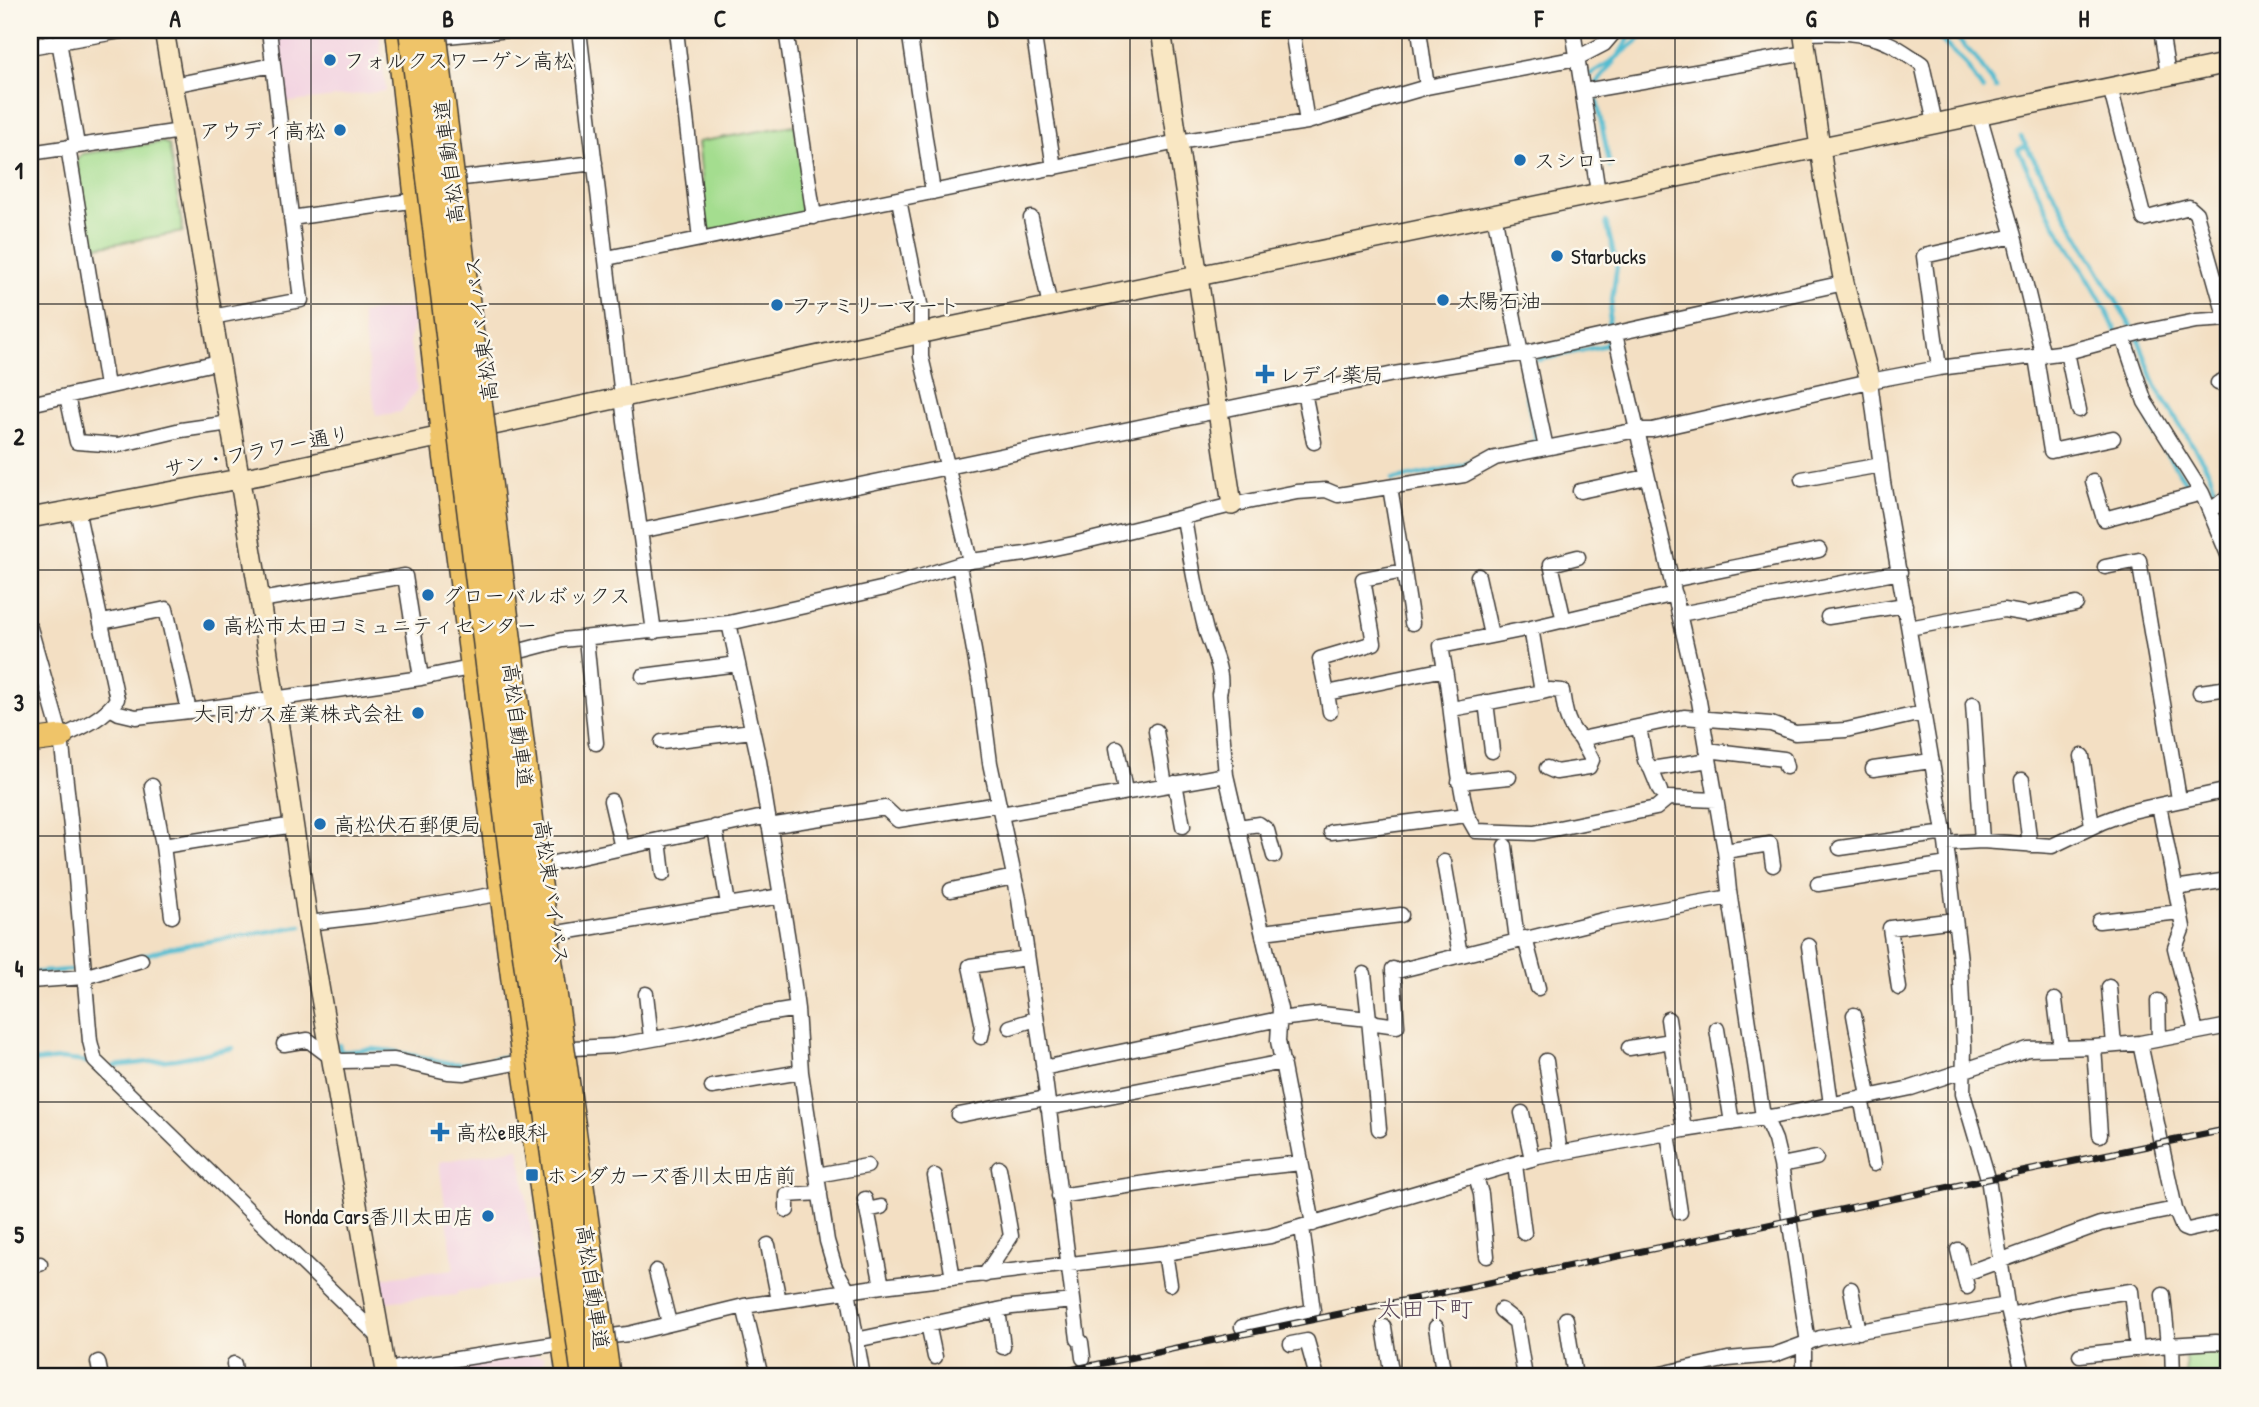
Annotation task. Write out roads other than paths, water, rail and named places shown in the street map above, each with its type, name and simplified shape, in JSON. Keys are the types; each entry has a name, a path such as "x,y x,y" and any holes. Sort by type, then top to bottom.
{"highway":[{"path":"399,30 444,435 525,1061 570,1377"},
{"name":"高松自動車道","path":"412,30 507,813 585,1377"},
{"name":"高松自動車道","path":"442,32 532,838 607,1377"},
{"name":"高松東バイパス","path":"442,32 463,178 520,651 620,1377"}],"main road":[{"path":"30,741 61,737"}],"street":[{"path":"30,47 127,30"},
{"path":"164,30 260,600 308,923 379,1337 383,1376 398,1368 614,1336 744,1306 882,1286 1069,1265 1270,1236 1532,1159 1911,1088 2028,1049 2140,1043 2229,1026"},
{"path":"212,317 301,300 269,30"},
{"path":"442,32 509,30"},
{"path":"579,30 622,399 654,632"},
{"path":"676,30 700,239"},
{"path":"786,30 814,217"},
{"path":"909,30 933,192"},
{"path":"1033,30 1054,168"},
{"path":"1161,30 1232,505"},
{"path":"1292,30 1307,122"},
{"path":"1419,30 1427,88"},
{"path":"1573,30 1598,192"},
{"path":"607,258 1178,142 1307,122 1427,88 1577,58 1604,44 1616,30"},
{"path":"2161,30 2168,75"},
{"path":"1584,91 1826,32 1868,36 1888,43 1922,64 1935,123"},
{"path":"1804,39 1819,148 1843,284 1870,381 1881,465 1945,838 1960,960 1963,1094 1987,1178 2009,1310 2024,1377"},
{"path":"60,41 72,146 107,386"},
{"name":"サン・フラワー通り","path":"30,518 239,479 1050,306 2229,63"},
{"path":"173,85 273,65"},
{"path":"520,651 562,640 729,623 885,588 965,563 1026,554 1232,505 1297,492 1326,490 1338,495 1464,475 1495,458 1637,430 1652,430 1870,381 1940,368 2067,352 2196,321 2227,319 2196,213 2189,207 2144,219 2110,87"},
{"path":"1979,114 2014,236 2040,356 2051,451 2113,438"},
{"path":"30,153 181,131"},
{"path":"463,178 595,163"},
{"path":"291,218 417,200"},
{"path":"899,200 921,309 921,357 948,467 965,563 990,763 1014,877 1027,958 1078,1339 1081,1342 1083,1358"},
{"path":"1494,214 1546,448"},
{"path":"1031,218 1050,306"},
{"path":"1940,368 1924,256 2014,236"},
{"path":"640,531 1394,374 1524,353 1843,284"},
{"path":"1615,334 1702,719 1725,851 1762,1111 1775,1139 1781,1166 1806,1343 1804,1377"},
{"path":"2131,335 2146,402 2202,493 2229,556"},
{"path":"2067,352 2079,410"},
{"path":"30,404 219,362"},
{"path":"1304,393 1314,442"},
{"path":"67,396 77,442 118,445 181,430 230,423"},
{"path":"1802,479 1881,465"},
{"path":"1580,491 1647,477"},
{"path":"2093,482 2104,519 2202,493"},
{"path":"1390,488 1412,624"},
{"path":"2211,510 2229,496"},
{"path":"61,737 89,724 110,708 116,702 117,694 77,509"},
{"path":"1184,518 1192,570 1206,632 1215,653 1221,687 1219,694 1226,775 1280,1009 1278,1041 1301,1163 1308,1225 1313,1311 1242,1327"},
{"path":"1716,800 1668,798 1656,808 1534,833 1476,831 1467,815 1459,782 1451,723 1452,709 1441,646 1564,621 1674,587 1819,550"},
{"path":"1564,621 1552,564 1578,557"},
{"path":"2105,567 2139,560 2179,799"},
{"path":"1330,712 1320,659 1374,643 1363,579 1404,571"},
{"path":"1680,614 1900,572"},
{"path":"260,600 405,576 421,678"},
{"path":"1478,576 1491,635"},
{"path":"1909,628 2004,610 2028,614 2076,604"},
{"path":"1828,617 1905,605"},
{"path":"102,622 166,609 189,711"},
{"path":"729,623 752,731 781,896 797,1009 801,1072 820,1193 835,1268 848,1291 863,1377"},
{"path":"30,628 36,666 61,737 90,1041 95,1061 379,1337"},
{"path":"1531,628 1542,692"},
{"path":"586,638 596,743"},
{"path":"643,676 738,664"},
{"path":"110,708 136,717 421,678 475,667"},
{"path":"1327,693 1445,669"},
{"path":"2200,692 2229,688"},
{"path":"1452,709 1550,690 1562,691 1566,717 1592,760 1589,767 1556,772 1547,768"},
{"path":"1486,702 1492,751"},
{"path":"1973,705 1982,841"},
{"path":"1581,738 1684,718 1771,724 1795,733 1846,730 1922,713"},
{"path":"1639,727 1645,760 1660,791"},
{"path":"662,743 752,731"},
{"path":"1156,731 1183,827"},
{"path":"1117,748 1125,791"},
{"path":"1651,769 1708,755 1784,759 1786,767"},
{"path":"2082,756 2092,826"},
{"path":"1873,769 1931,761"},
{"path":"549,864 715,827 885,808 898,820 1000,809 1226,775"},
{"path":"1459,782 1510,777"},
{"path":"2022,780 2030,845"},
{"path":"152,786 172,916"},
{"path":"1840,848 1945,838 2052,846 2128,812 2229,790"},
{"path":"611,801 622,848"},
{"path":"2159,805 2183,927 2175,948 2196,1031"},
{"path":"1331,832 1467,815"},
{"path":"1239,827 1259,824 1267,830 1274,856"},
{"path":"163,846 294,825"},
{"path":"715,827 728,904"},
{"path":"659,840 663,874"},
{"path":"1725,851 1770,844 1773,865"},
{"path":"1505,846 1521,939 1538,988"},
{"path":"1444,862 1460,955"},
{"path":"1818,884 1948,864"},
{"path":"951,890 1014,877"},
{"path":"2175,888 2228,880"},
{"path":"308,923 377,915 503,893"},
{"path":"558,933 781,896"},
{"path":"1043,1068 1279,1019 1321,1014 1368,1019 1398,1026 1393,971 1603,920 1730,897"},
{"path":"2099,920 2180,912"},
{"path":"1263,932 1401,915"},
{"path":"1899,988 1890,928 1955,920"},
{"path":"1810,946 1831,1104"},
{"path":"981,1037 983,1027 970,966 1027,958"},
{"path":"30,981 84,977 141,960"},
{"path":"1364,974 1379,1129"},
{"path":"2109,987 2114,1045"},
{"path":"646,994 651,1038"},
{"path":"2055,1000 2061,1048"},
{"path":"2158,1001 2159,1039"},
{"path":"573,1048 614,1046 797,1009"},
{"path":"1854,1015 1874,1164"},
{"path":"1010,1027 1036,1019"},
{"path":"1668,1019 1684,1130"},
{"path":"1717,1029 1732,1122"},
{"path":"284,1044 308,1040 332,1058 341,1061 394,1060 456,1073 525,1061"},
{"path":"1629,1048 1671,1041"},
{"path":"2140,1043 2175,1209 2183,1228 2188,1230 2229,1220"},
{"path":"2094,1047 2100,1135"},
{"path":"1546,1061 1560,1153"},
{"path":"959,1115 1047,1103 1283,1062"},
{"path":"712,1087 801,1072"},
{"path":"1522,1113 1532,1159"},
{"path":"1668,1133 1679,1212"},
{"path":"1781,1166 1816,1158"},
{"path":"1059,1196 1301,1163"},
{"path":"1515,1165 1524,1233"},
{"path":"817,1175 867,1166"},
{"path":"985,1275 1011,1236 999,1168"},
{"path":"936,1176 953,1278"},
{"path":"1476,1177 1482,1194 1488,1255"},
{"path":"787,1210 787,1195 820,1193"},
{"path":"871,1205 882,1286"},
{"path":"1958,1250 1966,1281 2000,1261 2100,1224 2175,1209"},
{"path":"768,1245 779,1301"},
{"path":"1165,1252 1170,1284"},
{"path":"656,1271 669,1323"},
{"path":"1851,1289 1859,1332"},
{"path":"1648,1377 1728,1359 1774,1355 1820,1338 2132,1291 2137,1349"},
{"path":"2163,1295 2173,1377"},
{"path":"856,1340 998,1310 1073,1301"},
{"path":"744,1306 761,1377"},
{"path":"998,1310 1003,1347"},
{"path":"1501,1310 1516,1322 1525,1377"},
{"path":"1566,1319 1575,1377"},
{"path":"928,1324 935,1357"},
{"path":"1384,1327 1392,1377"},
{"path":"1436,1327 1444,1377"},
{"path":"1291,1343 1307,1341 1317,1377"},
{"path":"2080,1355 2170,1345 2229,1343"},
{"path":"97,1362 101,1377"}],"waterway":[{"path":"1620,53 1634,30"},
{"path":"1591,74 1651,30"},
{"path":"1930,30 1963,61 1983,90"},
{"path":"1949,30 1975,57 1996,88"},
{"path":"1596,84 1613,63"},
{"path":"1597,101 1610,167"},
{"path":"2021,137 2133,330"},
{"path":"2026,146 2018,149 2040,196 2095,290 2116,332"},
{"path":"1606,222 1617,266 1608,327"},
{"path":"2138,338 2156,387 2209,471 2216,492"},
{"path":"1538,360 1606,345 1607,341"},
{"path":"1522,372 1536,439 1527,447"},
{"path":"2149,422 2191,490"},
{"path":"1392,480 1461,466 1491,453"},
{"path":"2222,517 2229,538"},
{"path":"142,956 168,948 301,926"},
{"path":"30,973 71,970"},
{"path":"339,1045 341,1052 373,1049 448,1063 463,1064 505,1057"},
{"path":"114,1066 176,1059 233,1048"},
{"path":"30,1062 61,1059 87,1062"}],"tunnel":[{"path":"1083,1358 1086,1377"}],"railway":[{"path":"1037,1377 2229,1129"}],"place":[{"name":"フォルクスワーゲン高松","path":"330,60"},
{"name":"アウディ高松","path":"340,130"},
{"name":"スシロー","path":"1520,160"},
{"name":"Starbucks","path":"1557,256"},
{"name":"太陽石油","path":"1443,300"},
{"name":"ファミリーマート","path":"777,305"},
{"name":"レデイ薬局","path":"1265,374"},
{"name":"グローバルボックス","path":"428,595"},
{"name":"高松市太田コミュニティセンター","path":"209,625"},
{"name":"大同ガス産業株式会社","path":"418,713"},
{"name":"高松伏石郵便局","path":"320,824"},
{"name":"高松e眼科","path":"440,1132"},
{"name":"ホンダカーズ香川太田店前","path":"532,1175"},
{"name":"Honda Cars香川太田店","path":"488,1216"}],"district":[{"name":"太田下町","path":"1425,1308"}]}
